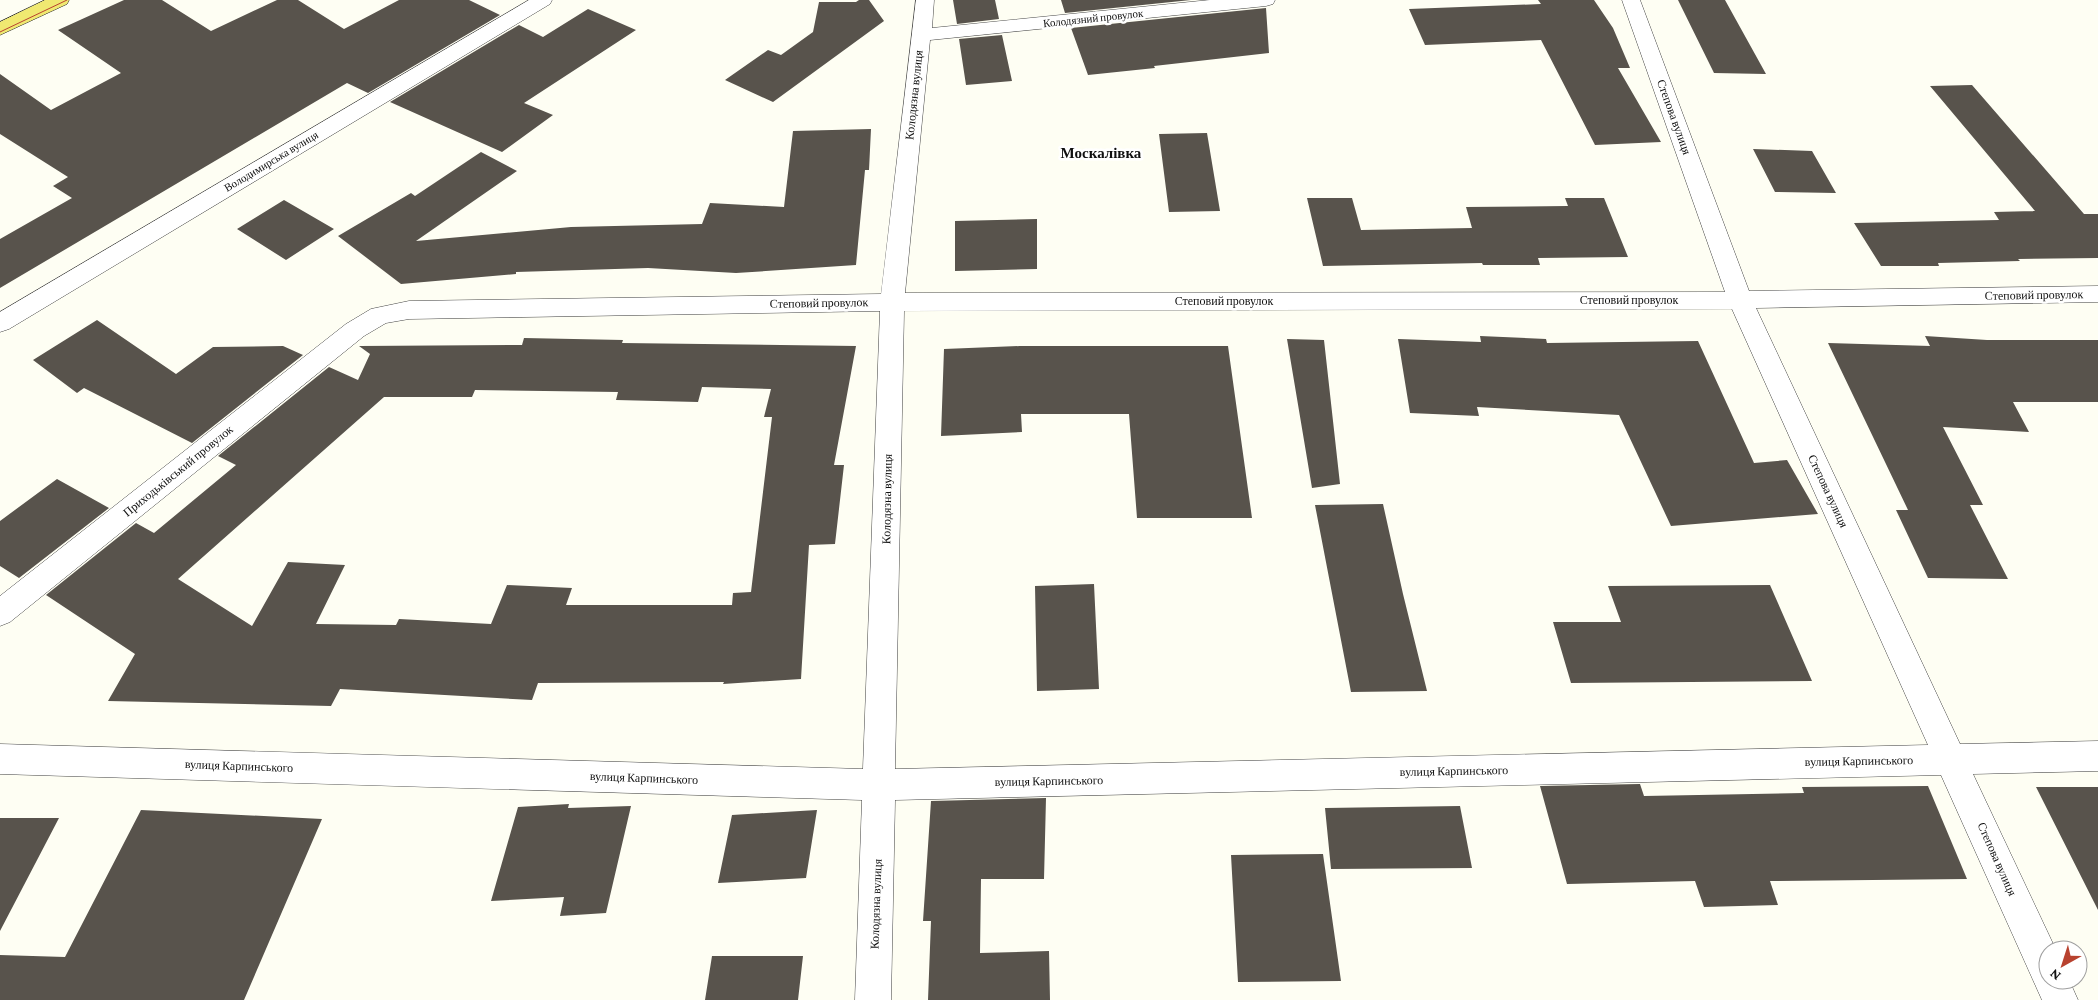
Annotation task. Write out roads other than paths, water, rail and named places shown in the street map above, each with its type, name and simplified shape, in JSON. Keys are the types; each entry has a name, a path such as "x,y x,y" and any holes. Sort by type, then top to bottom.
{"main road":[{"path":"0,29 60,0"}],"street":[{"name":"Володимирська вулиця","path":"0,323 543,0"},
{"name":"Колодязна вулиця","path":"873,1000 892,302 925,0"},
{"name":"Колодязний провулок","path":"920,35 1266,0"},
{"name":"Степова вулиця","path":"1631,0 1740,300 1952,759 2038,951"},
{"name":"Степовий провулок","path":"355,330 380,315 409,310 892,302 1740,300 2098,294"},
{"name":"Приходьківський провулок","path":"0,613 355,330"},
{"name":"вулиця Карпинського","path":"0,759 879,785 2098,756"}],"tram line":[{"path":"0,32 67,0"}],"district":[{"name":"Москалівка","path":"1101,153"}]}
